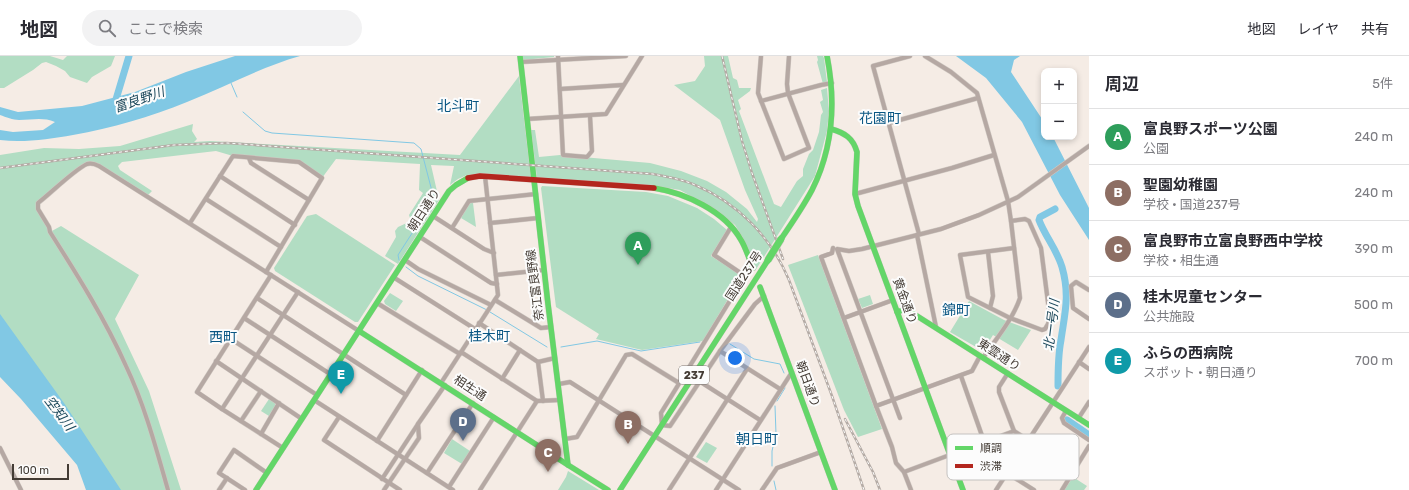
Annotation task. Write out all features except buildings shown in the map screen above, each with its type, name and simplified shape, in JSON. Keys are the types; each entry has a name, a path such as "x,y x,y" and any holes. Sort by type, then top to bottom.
{"main road":[{"name":"国道237号","path":"620,490 780,239 803,206 818,177 831,129 833,114 833,83 827,56"},
{"name":"奈江富良野線","path":"520,59 568,465"},
{"name":"黄金通り","path":"831,129 847,135 853,140 856,146 855,194 858,206 947,446"},
{"name":"朝日通り","path":"256,490 449,192 456,185 468,178 485,176 648,187 671,191 700,203 718,214 741,239 753,268"},
{"name":"朝日通り","path":"760,287 835,490"},
{"name":"東雲通り","path":"897,312 906,309 1089,425"},
{"name":"相生通","path":"359,331 568,465"},
{"path":"568,465 608,490"},
{"name":"黄金通り","path":"959,480 963,490"}],"street":[{"path":"530,56 530,62"},
{"path":"520,59 530,62 558,58 626,56"},
{"path":"527,119 606,114 642,56"},
{"path":"761,56 758,93 784,160 808,148 788,93 787,84 789,56"},
{"path":"910,56 873,66 905,181 918,235 936,327"},
{"path":"876,406 972,371 1010,318 1018,305 1020,298 1008,201 977,93 951,72 925,56"},
{"path":"558,58 563,155 587,157 592,151 590,116"},
{"path":"761,101 788,93 833,83"},
{"path":"560,89 623,85"},
{"path":"889,123 978,98"},
{"path":"900,418 837,249 854,251 918,235 963,221 1018,197 1089,146"},
{"path":"855,194 994,155"},
{"path":"190,223 233,156 298,162 322,178 266,272"},
{"path":"249,158 251,163 309,200"},
{"path":"168,490 154,443 127,368 100,314 50,232 49,227 37,206 38,203 77,170 89,164 95,164 359,331"},
{"path":"220,176 295,225"},
{"path":"382,479 443,384 475,329 498,295 485,176"},
{"path":"452,228 469,201 536,194"},
{"path":"206,199 281,247"},
{"path":"433,216 484,249 494,253"},
{"path":"490,223 538,218"},
{"path":"1011,221 1025,219 1029,221 1041,248 1050,318 1045,329 1042,330 1010,318 968,297 960,256 1014,248"},
{"path":"731,227 714,255 745,276 661,413 662,425 670,426 720,351 755,304 764,296"},
{"path":"420,237 491,283 497,284"},
{"path":"833,248 832,253 821,257 892,447 896,463 904,472 911,490"},
{"path":"988,252 993,296 990,308"},
{"path":"405,260 418,269 489,309"},
{"path":"496,276 544,270"},
{"path":"271,275 197,392 283,448"},
{"path":"393,277 475,329"},
{"path":"1089,290 1076,282 1071,286 1073,308 1089,319"},
{"path":"222,409 298,292"},
{"path":"257,298 282,316 406,395"},
{"path":"495,300 541,328 551,327"},
{"path":"844,318 893,300"},
{"path":"378,303 502,378 537,401 560,400"},
{"path":"244,318 330,374"},
{"path":"479,323 538,362 555,358"},
{"path":"231,338 315,397 339,417 451,489 494,417"},
{"path":"1032,434 1089,347"},
{"path":"502,378 520,350"},
{"path":"720,351 780,389"},
{"path":"565,439 577,437 626,355 632,354 679,383"},
{"path":"216,361 302,418"},
{"path":"538,362 543,401"},
{"path":"1079,362 1089,369"},
{"path":"669,490 747,369"},
{"path":"377,442 422,370"},
{"path":"716,490 792,371"},
{"path":"1008,373 999,387 999,392 1014,431 1019,434"},
{"path":"961,376 981,434"},
{"path":"699,381 760,420"},
{"path":"559,384 570,382 739,490"},
{"path":"241,421 261,391"},
{"path":"480,490 537,401"},
{"path":"1078,419 1089,402"},
{"path":"427,473 472,403"},
{"path":"261,434 279,404"},
{"path":"1066,411 1062,418 1064,423 1089,440"},
{"path":"339,417 324,440 400,490"},
{"path":"384,490 419,438 418,424"},
{"path":"1006,434 1014,431"},
{"path":"1079,462 1089,446"},
{"path":"0,448 21,490"},
{"path":"245,490 219,473 234,450 267,473"},
{"path":"762,490 777,468 821,452"},
{"path":"904,472 947,455"},
{"path":"219,490 227,478"},
{"path":"996,490 1003,480"},
{"path":"1015,480 1034,490"},
{"path":"1062,490 1068,480"}],"green space":[{"path":"0,56 50,56 63,60 67,56 115,56 111,66 92,77 87,83 70,77 65,71 46,62 42,63 4,88 0,88"},
{"path":"522,56 554,56 554,57 523,60"},
{"path":"704,56 728,56 733,78 737,80 739,88 751,88 750,91 738,100 741,109 739,111 774,204 781,207 797,181 803,176 803,169 809,154 813,150 819,132 821,115 823,112 820,102 823,100 821,90 827,88 829,111 827,131 815,176 755,271 743,238 735,225 719,212 680,190 649,185 537,178 531,130 535,130 539,157 560,155 650,163 681,171 707,181 726,192 747,209 757,222 758,219 745,190 720,120 674,85 695,81 705,66"},
{"path":"817,56 823,56 824,58 827,82 823,84 817,62"},
{"path":"519,76 531,178 467,175 450,185 454,166 431,165 439,200 398,264 385,256 396,237 395,231 398,227 411,221 409,215 423,193 419,190 420,164 336,159 322,178 299,162 233,156 216,151 122,162 118,166 120,170 152,191 147,196 99,166 89,164 77,170 37,206 50,232 61,226 139,275 115,319 149,391 181,490 117,490 0,317 0,155 44,148 79,149 120,146 193,124 192,131 197,139 194,142 210,141 460,155"},
{"path":"542,186 646,192 668,196 697,208 727,230 711,256 740,274 740,279 703,341 642,350 596,339 599,334 556,307 541,188"},
{"path":"469,203 473,203 476,227 461,218"},
{"path":"316,214 395,265 358,322 355,322 275,271 274,268 307,216"},
{"path":"818,255 882,429 858,437 844,410 788,265"},
{"path":"390,293 403,301 396,311 385,304 384,301"},
{"path":"870,295 873,304 862,308 858,299"},
{"path":"969,301 1004,320 1031,330 1018,350 993,335 983,351 950,332"},
{"path":"269,399 275,403 275,406 269,416 261,411"},
{"path":"452,439 470,451 462,464 444,453"},
{"path":"706,442 717,448 707,463 696,457"},
{"path":"568,471 599,490 558,490"},
{"path":"1071,480 1078,480 1087,486 1084,490 1064,490"}],"water":[{"name":"富良野川","path":"235,56 300,56 257,71 201,96 131,122 55,138 27,141 0,140 0,130 13,132 43,130 55,122 42,119 12,119 0,115 0,107 18,112 82,106 135,92 186,72"},
{"path":"956,56 1020,56 1014,60 1011,72 1041,117 1041,140 1055,140 1089,208 1089,240 1060,195 1022,122 986,78"},
{"name":"空知川","path":"0,314 64,403 121,490 86,490 77,465 21,399 0,377"}],"waterway":[{"name":"富良野川","path":"114,106 129,56"},
{"path":"231,83 237,97"},
{"path":"243,112 265,131 272,133 414,143 421,149 434,199 398,255 399,260"},
{"name":"北一号川","path":"1055,209 1040,217 1039,220 1060,261 1066,286 1066,304 1059,351 1058,386"},
{"path":"406,267 418,276 487,310"},
{"path":"490,312 547,347"},
{"path":"561,347 597,341 641,351 700,342"},
{"path":"730,344 754,359 780,364 784,373"},
{"path":"777,401 785,388"},
{"path":"772,466 772,451 776,434 775,406"},
{"name":"北一号川","path":"1067,420 1089,435"},
{"path":"774,481 776,490"}],"railway":[{"path":"722,56 742,141 783,259"},
{"path":"0,168 174,145 227,143 653,174 690,183 711,192 739,212 763,236 782,264 832,396 864,490"},
{"path":"845,419 873,472 880,490"}],"traffic: fast":[{"path":"520,56 568,465 608,490"},
{"path":"781,239 812,190 824,158 831,124 832,108 830,73 827,56"},
{"path":"831,129 848,137 853,143 857,152 855,194 858,206 947,447"},
{"path":"256,490 449,191 468,178"},
{"path":"654,188 666,190 691,199 715,212 725,220 741,240 753,268"},
{"path":"768,260 781,239"},
{"path":"620,490 768,260"},
{"path":"760,287 835,490"},
{"path":"897,312 906,309 1089,425"},
{"path":"359,331 568,465"},
{"path":"959,480 963,490"}],"traffic: jam":[{"path":"468,178 480,176 654,188"}],"place":[{"name":"富良野スポーツ公園","path":"638,265"},
{"name":"ふらの西病院","path":"341,394"},
{"name":"桂木児童センター","path":"463,441"},
{"name":"聖園幼稚園","path":"628,444"},
{"name":"富良野市立富良野西中学校","path":"548,472"}],"district":[{"name":"北斗町","path":"458,106"},
{"name":"花園町","path":"880,118"},
{"name":"錦町","path":"956,310"},
{"name":"桂木町","path":"489,336"},
{"name":"西町","path":"223,337"},
{"name":"朝日町","path":"757,439"}]}
